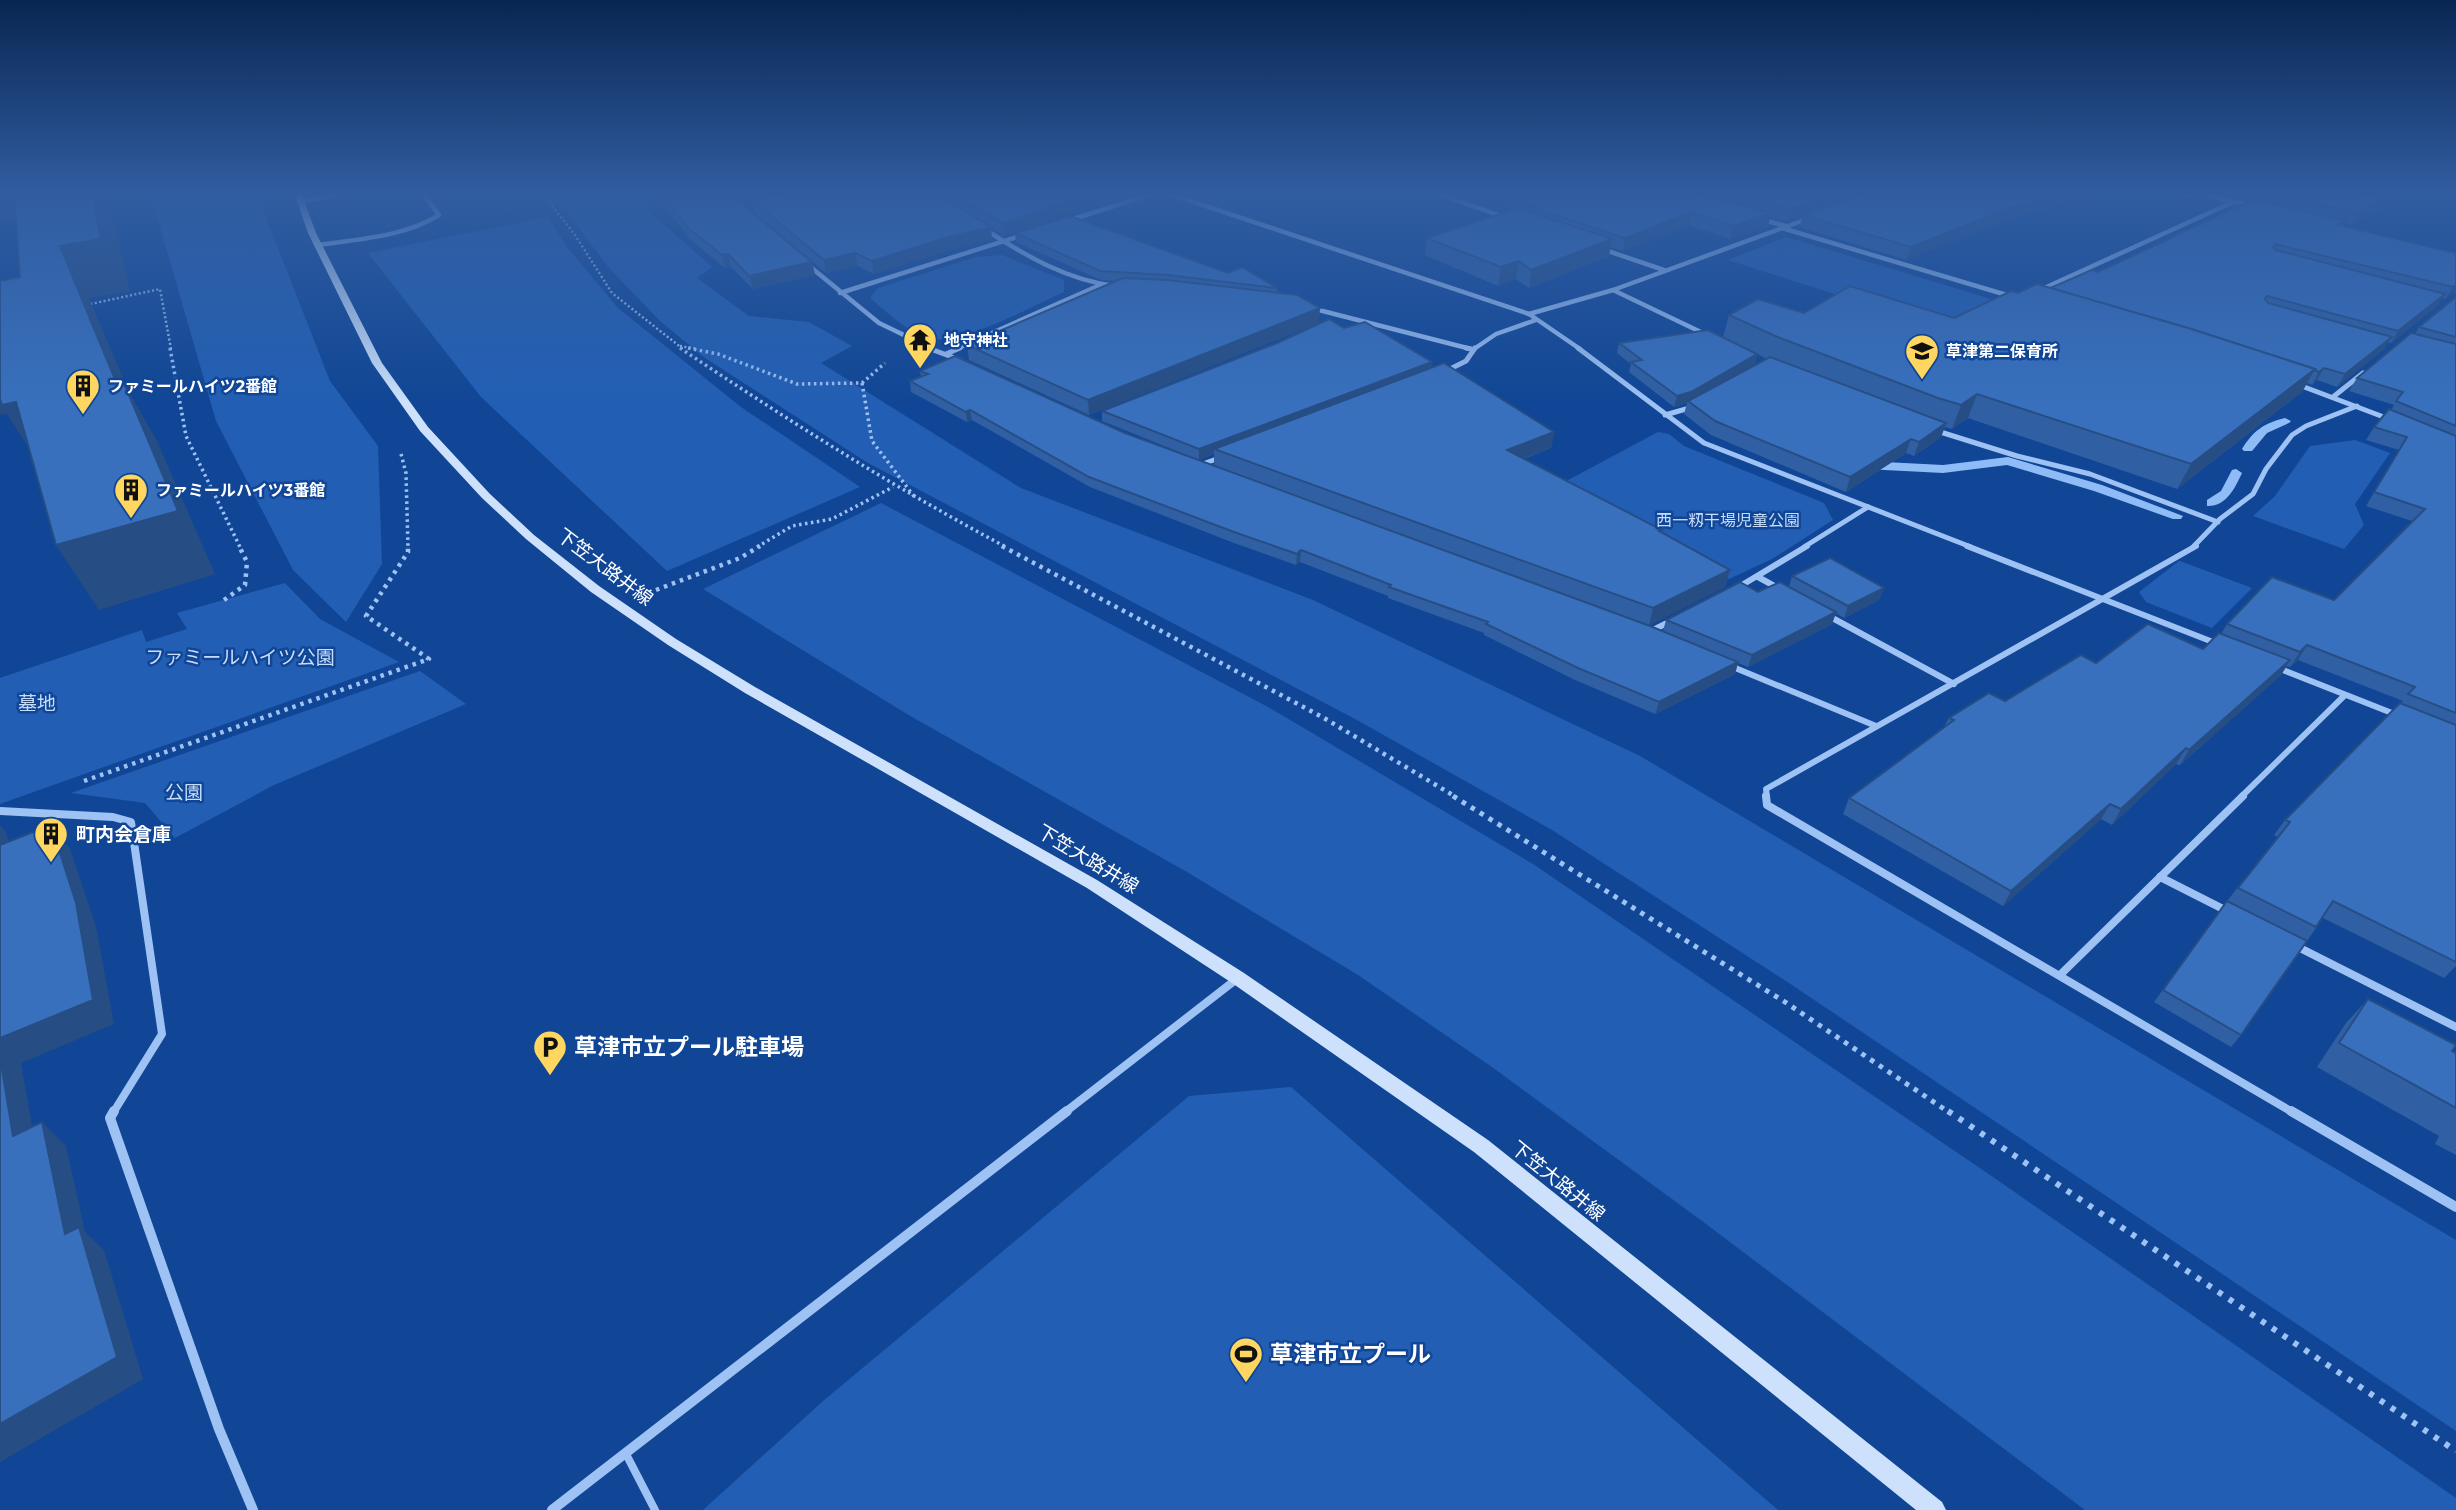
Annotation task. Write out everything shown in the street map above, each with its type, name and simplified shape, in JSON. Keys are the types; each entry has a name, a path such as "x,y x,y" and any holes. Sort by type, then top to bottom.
{"main road":[{"name":"下笠大路井線","path":"327,262 377,363 424,429 486,496 530,537 618,605 672,642 750,690 1091,884 1238,978 1480,1146 1934,1510"}],"street":[{"path":"806,262 840,293 890,330 970,365"},
{"path":"840,293 938,262"},
{"path":"1042,262 1100,285 1127,286"},
{"path":"1375,262 1529,314 1552,328 1704,443 2229,649"},
{"path":"1641,262 1664,270"},
{"path":"1529,314 1613,290 1685,262"},
{"path":"1900,262 2019,299"},
{"path":"2032,293 2100,262"},
{"path":"946,354 1100,285"},
{"path":"1613,290 1719,341"},
{"path":"1298,305 1471,349"},
{"path":"1334,322 1346,317"},
{"path":"1436,376 1466,361 1471,349 1503,331 1536,320"},
{"path":"911,352 924,347"},
{"path":"2333,397 2364,372"},
{"path":"2295,384 2394,422"},
{"path":"1665,415 1691,408 1702,401"},
{"path":"2357,407 2306,426 2292,435 2266,469 2253,494 2218,522 2196,546 1766,789 1767,805 2456,1207"},
{"path":"1927,427 2017,456 2091,474 2218,522"},
{"path":"1200,465 1225,456"},
{"path":"1188,461 1213,470"},
{"path":"1734,590 1868,507"},
{"path":"1758,577 1782,591"},
{"path":"1819,611 1954,684"},
{"path":"1648,632 1685,614"},
{"path":"1636,627 1661,637"},
{"path":"1724,663 1876,726"},
{"path":"2268,664 2407,719"},
{"path":"2060,975 2345,695"},
{"path":"0,811 113,817 131,821 162,1034 110,1118 219,1429 253,1510"},
{"path":"2160,877 2246,920"},
{"path":"2283,939 2456,1027"},
{"path":"552,1510 1238,978"}],"lane":[{"path":"626,1453 655,1510"}],"path":[{"path":"593,262 612,293 676,345 894,487 1324,718 1531,842 1785,1002 2456,1451"},
{"path":"80,307 160,289 186,436 247,562 245,585 224,600"},
{"path":"676,345 718,354 797,384 862,383 872,441 919,502"},
{"path":"79,783 429,659 366,616 408,552 405,473 400,452"},
{"path":"618,605 740,558 792,526 832,519 894,487"}],"green space":[{"path":"170,262 284,262 330,381 378,446 382,564 346,622 293,570 216,421"},
{"path":"375,262 580,262 618,308 741,407 860,487 667,571 481,397"},
{"path":"605,262 707,262 712,267 697,278 749,316 809,322 852,346 821,363 1021,488 1313,600 1640,756 2456,1240 2456,1431 1789,983 1552,830 1357,720 868,463 705,358 660,321"},
{"path":"959,262 1021,262 1064,280 1064,292 981,330 947,339 924,337 899,322 870,298 878,288"},
{"path":"1736,262 1870,262 2021,308 1934,326"},
{"name":"西一籾干場児童公園","path":"1658,432 1669,434 1684,446 1824,503 1833,520 1772,559 1729,579 1557,486"},
{"path":"2355,440 2390,453 2355,504 2364,525 2344,549 2253,516 2275,496 2310,446"},
{"path":"881,503 1270,708 1533,864 1993,1177 2456,1498 2456,1510 2085,1510 1702,1221 1492,1067 1358,975 1187,872 912,717 703,589"},
{"path":"2179,561 2252,588 2212,628 2146,602 2139,592"},
{"name":"ファミールハイツ公園","path":"285,583 320,619 399,662 0,804 0,678 142,630 146,642 187,629 177,613"},
{"name":"公園","path":"420,671 466,704 274,785 175,838 145,803 71,793"},
{"name":"草津市立プール","path":"1291,1087 1778,1510 703,1510 823,1401 1189,1096"}],"building":[{"path":"19,262 67,262 116,382 123,381 178,511 56,545 16,402 2,405 0,399 0,281 20,277"},
{"path":"736,262 810,262 749,276"},
{"path":"1081,262 1199,262 1228,273 1242,267 1277,288 1168,275 1100,271"},
{"path":"1489,262 1515,262 1501,267"},
{"path":"1521,262 1551,262 1531,270"},
{"path":"2118,262 2324,262 2445,294 2398,331 2267,296 2265,299 2268,303 2392,337 2345,374 2324,368 2319,372 2188,328 2050,288 2092,270 2098,272"},
{"path":"2351,262 2456,262 2456,285 2453,287"},
{"path":"1123,278 1167,280 1297,295 1320,308 1088,400 967,345"},
{"path":"2037,284 2315,369 2191,464 1977,394 1961,405 1938,398 1775,336 1729,315 1758,299 1804,313 1850,286 1954,318 2011,291 2018,293"},
{"path":"2456,297 2456,337 2419,327"},
{"path":"1329,319 1344,328 1365,322 1432,362 1199,449 1102,411 1277,343"},
{"path":"1708,330 1757,354 1691,392 1677,396 1631,362 1642,360 1619,343"},
{"path":"2411,333 2456,344 2456,426 2396,401 2403,392 2357,378"},
{"path":"955,356 1125,433 1650,626 1738,662 1659,702 1578,668 1486,624 1488,622 1389,587 1391,585 1301,550 1297,554 1089,477 970,410 966,412 910,381 928,374 920,371"},
{"path":"1770,357 1946,423 1919,442 1911,439 1850,477 1715,421 1688,401"},
{"path":"1444,363 1554,432 1507,450 1662,530 1659,531 1730,570 1653,608 1214,449"},
{"path":"2389,409 2456,436 2456,713 2408,694 2415,687 2307,645 2300,652 2227,624 2272,577 2334,600 2425,509 2374,492 2407,437 2374,427"},
{"path":"1830,558 1884,588 1848,606 1792,576"},
{"path":"1740,582 1758,592 1780,582 1836,612 1752,655 1666,620"},
{"path":"2148,624 2203,649 2219,633 2290,660 2189,750 2186,748 2121,809 2110,804 2011,891 1849,798 1954,720 1949,718 1989,693 2005,701 2081,655 2096,663"},
{"path":"2400,703 2456,725 2456,962 2333,901 2316,927 2238,888 2290,822 2285,820"},
{"path":"51,825 76,903 93,1000 0,1038 0,845"},
{"path":"2227,901 2307,941 2241,1035 2163,990"},
{"path":"2368,999 2456,1045 2452,1051 2456,1053 2456,1108 2339,1043"},
{"path":"0,1057 13,1136 42,1122 65,1234 79,1227 117,1357 0,1424"}],"waterway":[{"path":"2248,449 2263,430 2285,421"},
{"path":"1865,465 1943,469 2008,461 2098,488 2177,516"},
{"path":"2211,503 2226,493 2236,473"}],"place":[{"name":"地守神社","path":"920,370"},
{"name":"草津第二保育所","path":"1922,381"},
{"name":"ファミールハイツ2番館","path":"83,416"},
{"name":"ファミールハイツ3番館","path":"131,520"},
{"name":"町内会倉庫","path":"51,864"},
{"name":"草津市立プール駐車場","path":"550,1077"},
{"name":"草津市立プール","path":"1246,1384"}],"park label":[{"name":"墓地","path":"37,703"}]}
